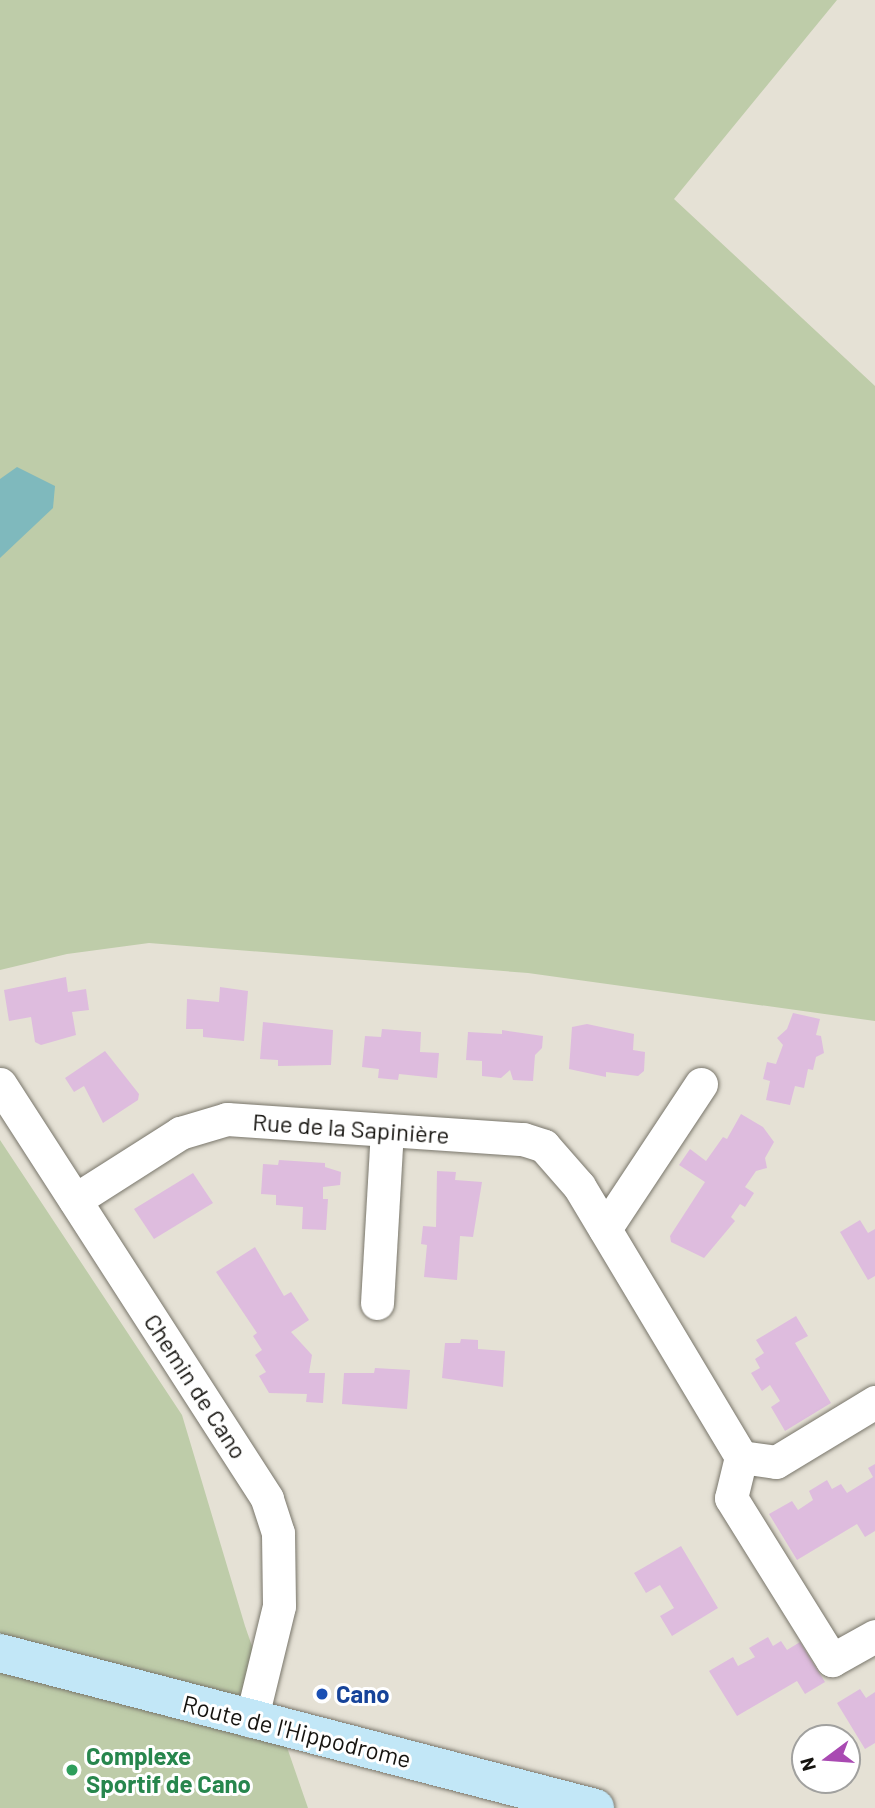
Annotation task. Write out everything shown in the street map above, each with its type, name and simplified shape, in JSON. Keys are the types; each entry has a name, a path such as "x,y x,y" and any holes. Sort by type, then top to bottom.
{"main road":[{"name":"Route de l'Hippodrome","path":"0,1653 251,1721 595,1808"}],"street":[{"name":"Chemin de Cano","path":"0,1084 254,1474 270,1510 278,1533 279,1606 251,1721"},
{"path":"605,1229 701,1084"},
{"name":"Rue de la Sapinière","path":"75,1200 180,1133 227,1119 523,1139 544,1146 560,1159 605,1229 741,1457"},
{"path":"377,1303 387,1130"},
{"path":"875,1402 776,1462 741,1457 731,1498 832,1660 875,1636"}],"green space":[{"path":"0,0 837,0 674,199 875,386 875,1021 528,973 149,943 67,954 0,970"},
{"path":"0,1140 182,1415 245,1626 308,1808 0,1808"}],"water":[{"path":"17,467 55,486 53,508 0,558 0,479"}],"building":[{"path":"66,977 68,992 86,989 89,1010 72,1012 76,1035 41,1045 35,1042 31,1017 9,1021 4,990"},
{"path":"220,987 248,991 244,1041 203,1037 203,1029 186,1029 187,999 219,1002"},
{"path":"793,1013 820,1019 816,1035 821,1036 824,1053 816,1057 813,1070 808,1069 804,1088 795,1086 790,1105 766,1100 770,1081 763,1079 767,1062 776,1064 783,1045 777,1038 787,1029"},
{"path":"263,1022 333,1030 331,1065 278,1066 278,1060 260,1059"},
{"path":"587,1024 634,1034 633,1050 645,1052 644,1071 638,1076 606,1072 606,1077 569,1069 572,1027"},
{"path":"382,1029 421,1032 420,1052 439,1053 437,1078 399,1074 398,1080 378,1078 379,1069 362,1067 365,1036 381,1037"},
{"path":"502,1030 543,1036 542,1048 535,1055 533,1081 513,1080 510,1070 501,1078 482,1076 482,1061 466,1060 468,1032 502,1034"},
{"path":"105,1051 139,1094 138,1100 103,1123 84,1086 74,1092 65,1078"},
{"path":"741,1114 763,1127 774,1142 765,1158 767,1168 756,1171 745,1187 754,1193 745,1207 740,1204 731,1217 735,1221 704,1258 671,1242 670,1236 705,1182 679,1165 690,1149 706,1161 723,1137 727,1139"},
{"path":"279,1160 325,1163 325,1167 341,1172 340,1185 323,1187 323,1199 328,1199 326,1230 302,1229 303,1207 276,1205 276,1195 261,1194 263,1164 278,1165"},
{"path":"437,1171 456,1172 455,1180 482,1182 473,1237 460,1236 457,1280 424,1277 427,1245 421,1244 423,1226 436,1227"},
{"path":"193,1173 213,1203 154,1239 134,1209"},
{"path":"860,1220 868,1233 875,1229 875,1276 868,1280 840,1232"},
{"path":"255,1247 284,1296 291,1292 309,1320 291,1332 312,1355 309,1373 325,1373 323,1403 306,1402 307,1394 269,1393 259,1376 266,1372 255,1355 262,1350 253,1336 257,1333 216,1272"},
{"path":"796,1316 808,1336 795,1343 831,1403 785,1431 771,1407 780,1401 770,1385 762,1391 751,1373 760,1368 755,1359 764,1353 756,1340"},
{"path":"461,1339 478,1340 478,1349 505,1351 503,1387 442,1378 445,1343 460,1343"},
{"path":"375,1368 410,1370 407,1409 342,1404 344,1373 374,1373"},
{"path":"875,1464 875,1531 865,1537 857,1524 797,1560 769,1514 792,1501 798,1510 813,1500 809,1491 827,1480 832,1489 841,1484 847,1493 873,1477 868,1468"},
{"path":"681,1546 718,1608 672,1636 660,1616 674,1608 660,1585 646,1593 634,1573"},
{"path":"768,1637 773,1646 781,1641 787,1650 800,1642 825,1682 805,1694 797,1681 737,1716 709,1671 733,1657 738,1666 755,1657 749,1648"},
{"path":"860,1689 866,1698 875,1692 875,1743 865,1749 861,1742 861,1724 850,1724 837,1703"}],"place":[{"name":"Cano","path":"322,1694"},
{"name":"Complexe Sportif de Cano","path":"72,1770"}]}
